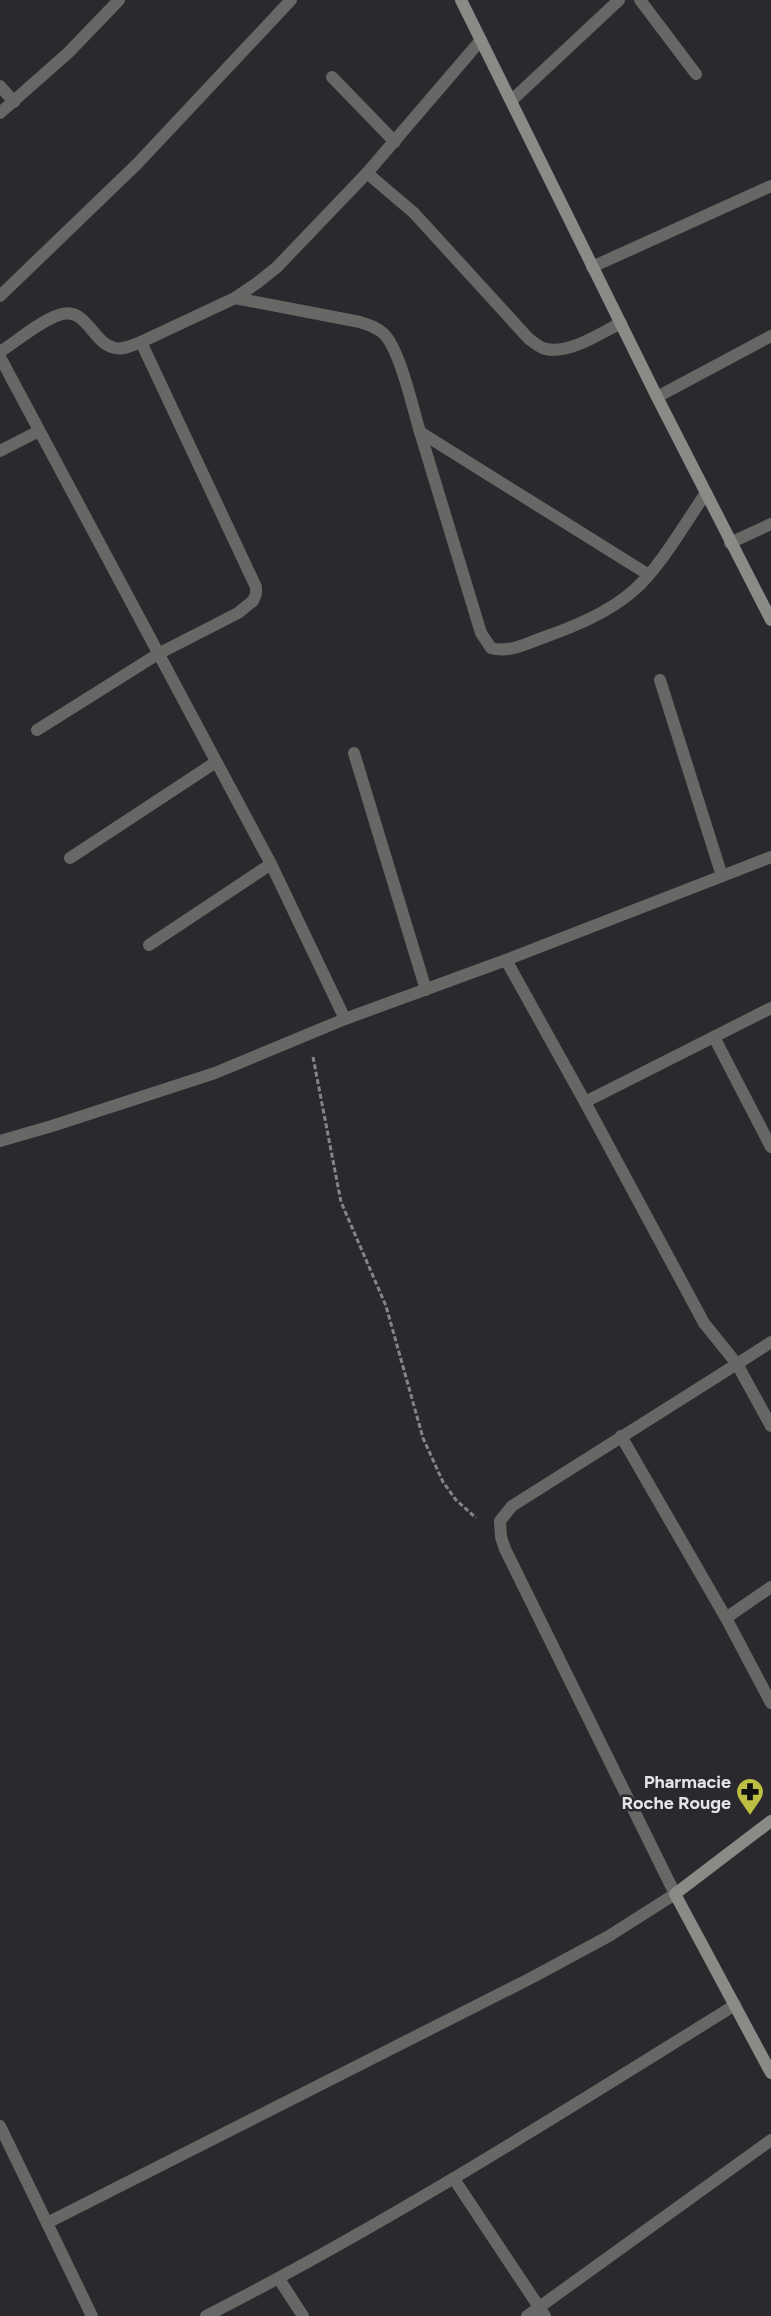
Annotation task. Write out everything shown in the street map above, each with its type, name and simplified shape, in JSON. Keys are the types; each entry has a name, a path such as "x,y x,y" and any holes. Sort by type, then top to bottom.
{"street":[{"path":"0,113 68,52 119,0"},
{"path":"0,296 137,164 290,0"},
{"path":"461,0 512,100 592,267 730,543 771,620"},
{"path":"512,100 619,0"},
{"path":"640,0 696,74"},
{"path":"0,352 49,320 68,313 82,318 106,345 112,348 127,347 235,298 277,267 367,173 481,40"},
{"path":"332,77 395,142"},
{"path":"0,86 14,102"},
{"path":"367,173 414,213 538,346 556,350 570,347 621,323"},
{"path":"592,267 771,186"},
{"path":"235,298 360,322 376,327 385,334 397,357 481,633 491,648 501,651 511,649 582,622 612,607 634,591 649,575 706,493"},
{"path":"657,397 771,336"},
{"path":"37,730 158,654 238,613 253,601 256,594 256,587 141,342"},
{"path":"0,357 271,864 345,1019"},
{"path":"0,451 39,432"},
{"path":"420,432 649,575"},
{"path":"730,543 771,524"},
{"path":"660,680 722,876"},
{"path":"354,753 426,990"},
{"path":"70,858 216,762"},
{"path":"0,1140 52,1126 215,1073 345,1019 506,960 771,857"},
{"path":"149,945 271,864"},
{"path":"506,960 700,1315 737,1364 771,1426"},
{"path":"585,1102 771,1008"},
{"path":"714,1037 771,1147"},
{"path":"771,1342 512,1506 500,1521 501,1537 676,1894 771,2072"},
{"path":"621,1436 726,1618 771,1703"},
{"path":"726,1618 771,1587"},
{"path":"47,2223 533,1977 609,1936 676,1894 771,1821"},
{"path":"206,2316 279,2279 454,2180 735,2005"},
{"path":"0,2126 92,2316"},
{"path":"527,2316 543,2312 771,2140"},
{"path":"454,2180 543,2312"},
{"path":"279,2279 303,2316"}],"path":[{"path":"308,1034 341,1202 386,1306 423,1438 443,1482 456,1500 501,1537"}],"place":[{"name":"Pharmacie Roche Rouge","path":"750,1816"}]}
